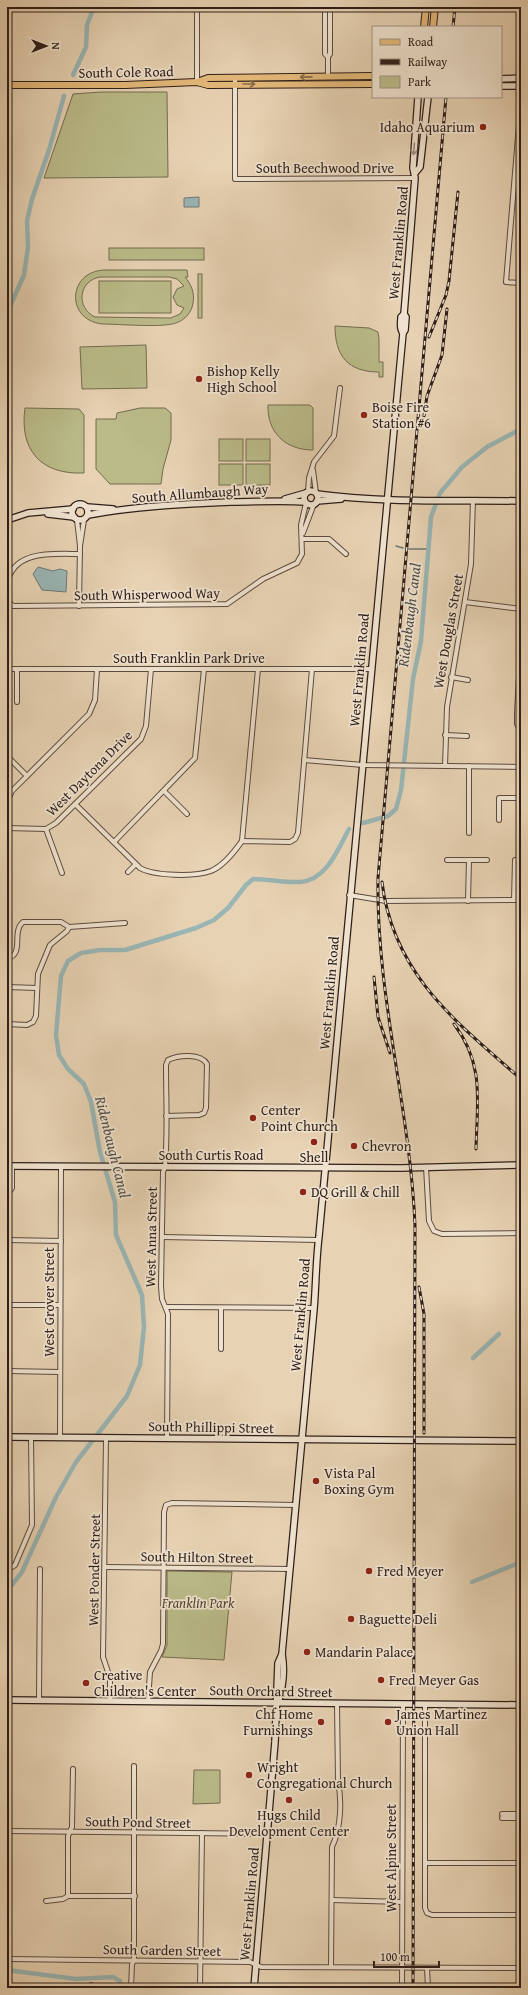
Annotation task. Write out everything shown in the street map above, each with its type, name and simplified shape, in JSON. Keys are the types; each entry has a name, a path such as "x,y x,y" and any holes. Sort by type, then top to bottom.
{"main road":[{"path":"424,26 426,7"},
{"path":"433,26 435,7"},
{"name":"South Cole Road","path":"7,85 197,82 208,85 235,81 372,76"},
{"path":"502,78 521,78"},
{"name":"South Cole Road","path":"235,81 372,84"},
{"path":"502,86 521,86"},
{"name":"West Franklin Road","path":"254,1988 278,1703 282,1689 284,1664 282,1654 289,1569 314,1308 318,1240 326,1167 349,895 363,765 386,499 403,334 405,330 406,318 404,314 415,176 413,168 418,98"},
{"name":"West Franklin Road","path":"415,176 420,167 428,98"},
{"path":"305,502 304,497 307,492 346,498 521,501"},
{"name":"South Allumbaugh Way","path":"279,500 307,492"},
{"path":"316,494 315,503 346,498"},
{"name":"South Allumbaugh Way","path":"40,512 81,518 123,510 188,504 279,500 315,503"},
{"name":"South Allumbaugh Way","path":"7,520 28,513 73,509 80,504 87,507 123,510"},
{"path":"73,509 81,518 87,507"},
{"name":"South Curtis Road","path":"10,1166 426,1167 521,1165"},
{"name":"South Phillippi Street","path":"7,1437 521,1441"},
{"name":"South Orchard Street","path":"7,1700 521,1705"}],"street":[{"path":"197,7 197,82"},
{"path":"324,7 325,54 328,57"},
{"path":"328,77 328,57 330,54 330,7"},
{"name":"South Beechwood Drive","path":"235,81 235,179 415,176"},
{"path":"521,100 506,282 521,283"},
{"path":"307,492 309,478 314,462 334,436 340,388"},
{"path":"312,469 316,494"},
{"name":"West Douglas Street","path":"445,766 445,735 451,677 471,564 473,500"},
{"name":"South Whisperwood Way","path":"7,600 13,606 227,604 263,579 297,563 302,554 301,525 305,502"},
{"name":"South Whisperwood Way","path":"302,537 308,514 315,503"},
{"path":"79,606 81,518"},
{"path":"302,537 329,539 346,554"},
{"path":"7,584 18,565 36,554 80,554"},
{"path":"465,602 521,609"},
{"path":"521,640 517,724 521,731"},
{"name":"South Franklin Park Drive","path":"7,669 371,669"},
{"path":"17,669 17,702"},
{"path":"7,802 12,791 89,714 94,700 97,669"},
{"name":"West Daytona Drive","path":"7,828 46,829 56,823 141,739 146,726 151,669"},
{"path":"114,842 195,758 197,752 204,669"},
{"path":"76,804 136,864 147,872 204,873 212,871 219,866 242,841 258,669"},
{"path":"242,841 290,842 295,839 298,833 312,669"},
{"path":"451,677 468,680"},
{"path":"445,735 467,736"},
{"path":"10,759 27,776"},
{"path":"304,760 363,765 521,767"},
{"path":"469,766 469,833"},
{"path":"164,791 187,814"},
{"path":"499,820 499,798 521,798"},
{"path":"46,829 62,873"},
{"path":"447,860 487,860"},
{"path":"468,901 469,860"},
{"path":"514,900 515,860 521,860"},
{"path":"128,872 136,864"},
{"path":"349,895 386,901 521,900"},
{"path":"7,958 14,955 16,952 18,928 23,922 61,922 69,927 125,922"},
{"path":"7,1024 27,1024 33,1022 36,1016 36,988 38,974 50,945 67,931 69,927"},
{"path":"7,988 36,988"},
{"name":"West Anna Street","path":"166,1116 199,1115 204,1113 206,1108 207,1064 204,1059 199,1057 174,1057 168,1060 166,1065 165,1167 163,1172 161,1286 162,1299 168,1314 167,1438"},
{"name":"South Curtis Road","path":"7,1195 12,1188 10,1166"},
{"name":"West Grover Street","path":"60,1438 61,1166"},
{"path":"426,1167 429,1220 434,1231 442,1234 521,1233"},
{"path":"162,1236 318,1240"},
{"path":"7,1240 61,1241"},
{"path":"7,1305 60,1305"},
{"path":"166,1307 314,1308"},
{"path":"221,1308 221,1349"},
{"path":"7,1371 60,1372"},
{"path":"10,1567 32,1525 31,1437"},
{"name":"West Ponder Street","path":"103,1438 105,1567 104,1657 110,1678 110,1701"},
{"path":"148,1701 150,1672 163,1644 164,1512 166,1505 172,1502 295,1505"},
{"name":"South Hilton Street","path":"105,1567 289,1569"},
{"path":"39,1700 40,1569"},
{"path":"331,1967 332,1847 339,1833 340,1790 338,1780 337,1704"},
{"name":"West Alpine Street","path":"402,1988 403,1705"},
{"path":"425,1705 425,1908 427,1913 432,1915 521,1915"},
{"path":"131,1988 132,1964 134,1960 135,1896 135,1833 133,1829 134,1766"},
{"path":"68,1896 68,1836 72,1827 73,1769"},
{"path":"521,1814 502,1816 521,1818"},
{"name":"South Pond Street","path":"7,1831 268,1834"},
{"path":"200,1988 202,1833"},
{"path":"425,1863 521,1863"},
{"path":"46,1901 63,1899 68,1896 135,1896"},
{"path":"332,1900 402,1902"},
{"name":"South Garden Street","path":"7,1959 250,1962 261,1967 521,1968"},
{"path":"427,1968 428,1988"}],"green space":[{"path":"101,92 167,92 168,177 44,178 73,94"},
{"path":"109,248 204,248 204,260 109,260"},
{"path":"104,270 187,270 188,277 185,277 193,292 190,312 179,322 151,326 102,324 90,321 82,314 77,306 76,296 78,287 83,279 92,273","holes":["100,277 169,277 177,279 184,286 177,289 173,297 177,305 184,308 180,314 171,318 95,317 89,313 82,301 82,295 87,284 93,279"]},
{"path":"198,274 202,274 202,318 198,318"},
{"path":"99,281 171,281 171,313 99,313"},
{"path":"335,326 369,328 378,332 379,362 383,362 383,377 379,377 379,372 359,369 345,360 338,346"},
{"path":"146,345 147,388 82,389 80,347"},
{"path":"268,405 310,405 313,408 313,450 294,447 280,438 274,431 268,415"},
{"path":"25,408 79,409 84,415 84,473 69,473 56,470 36,457 30,448 26,436 24,423"},
{"path":"140,408 165,408 171,413 171,440 163,469 161,484 110,484 96,469 96,419 116,419 117,413"},
{"path":"219,439 243,439 243,461 219,461"},
{"path":"246,439 270,439 270,461 246,461"},
{"path":"219,464 243,464 243,485 219,485"},
{"path":"246,464 270,464 270,485 246,485"},
{"name":"Franklin Park","path":"167,1571 232,1572 224,1660 162,1657 167,1645"},
{"path":"194,1770 220,1770 220,1803 193,1804"}],"water":[{"path":"199,197 199,207 184,207 184,198"},
{"path":"38,567 53,571 60,569 67,571 66,592 42,590 33,574"}],"waterway":[{"path":"73,75 86,47 87,25 94,7"},
{"path":"7,313 24,275 28,247 27,221 32,199 49,150 64,96"},
{"name":"Ridenbaugh Canal","path":"363,823 388,816 396,809 401,790 413,679 421,641 431,517 440,493 462,467 487,447 521,429"},
{"path":"396,546 403,548"},
{"path":"409,549 428,549"},
{"name":"Ridenbaugh Canal","path":"7,1591 22,1572 56,1497 76,1462 127,1396 140,1365 144,1327 142,1295 116,1235 115,1202 100,1152 91,1102 84,1084 68,1069 59,1055 56,1035 61,976 68,961 81,953 100,950 125,950 196,928 214,920 228,908 246,885 253,879 300,882 318,876 336,854 349,829"},
{"path":"473,1358 499,1334"},
{"path":"472,1582 521,1562"},
{"path":"418,1620 426,1617"},
{"path":"7,1970 76,1979 113,1977 120,1981 121,1988"}],"railway":[{"path":"453,26 455,7"},
{"path":"413,1988 415,1225 407,1138 382,966 378,878 446,98"},
{"path":"429,337 446,295 449,281 458,192"},
{"path":"424,416 427,396 442,355 447,309"},
{"path":"382,882 388,915 399,944 414,970 431,994 451,1016 521,1079"},
{"path":"374,977 378,1017 390,1053"},
{"path":"454,1024 464,1039 471,1054 475,1069 478,1099 476,1149"},
{"path":"419,1287 424,1314 424,1433"}],"place":[{"name":"Idaho Aquarium","path":"483,127"},
{"name":"Bishop Kelly High School","path":"199,379"},
{"name":"Boise Fire Station #6","path":"364,415"},
{"name":"Center Point Church","path":"253,1118"},
{"name":"Shell","path":"314,1142"},
{"name":"Chevron","path":"354,1146"},
{"name":"DQ Grill & Chill","path":"303,1192"},
{"name":"Vista Pal Boxing Gym","path":"316,1481"},
{"name":"Fred Meyer","path":"369,1571"},
{"name":"Baguette Deli","path":"351,1619"},
{"name":"Mandarin Palace","path":"307,1652"},
{"name":"Fred Meyer Gas","path":"381,1680"},
{"name":"Creative Children's Center","path":"86,1683"},
{"name":"Chf Home Furnishings","path":"321,1722"},
{"name":"James Martinez Union Hall","path":"388,1722"},
{"name":"Wright Congregational Church","path":"249,1775"},
{"name":"Hugs Child Development Center","path":"289,1800"}]}
